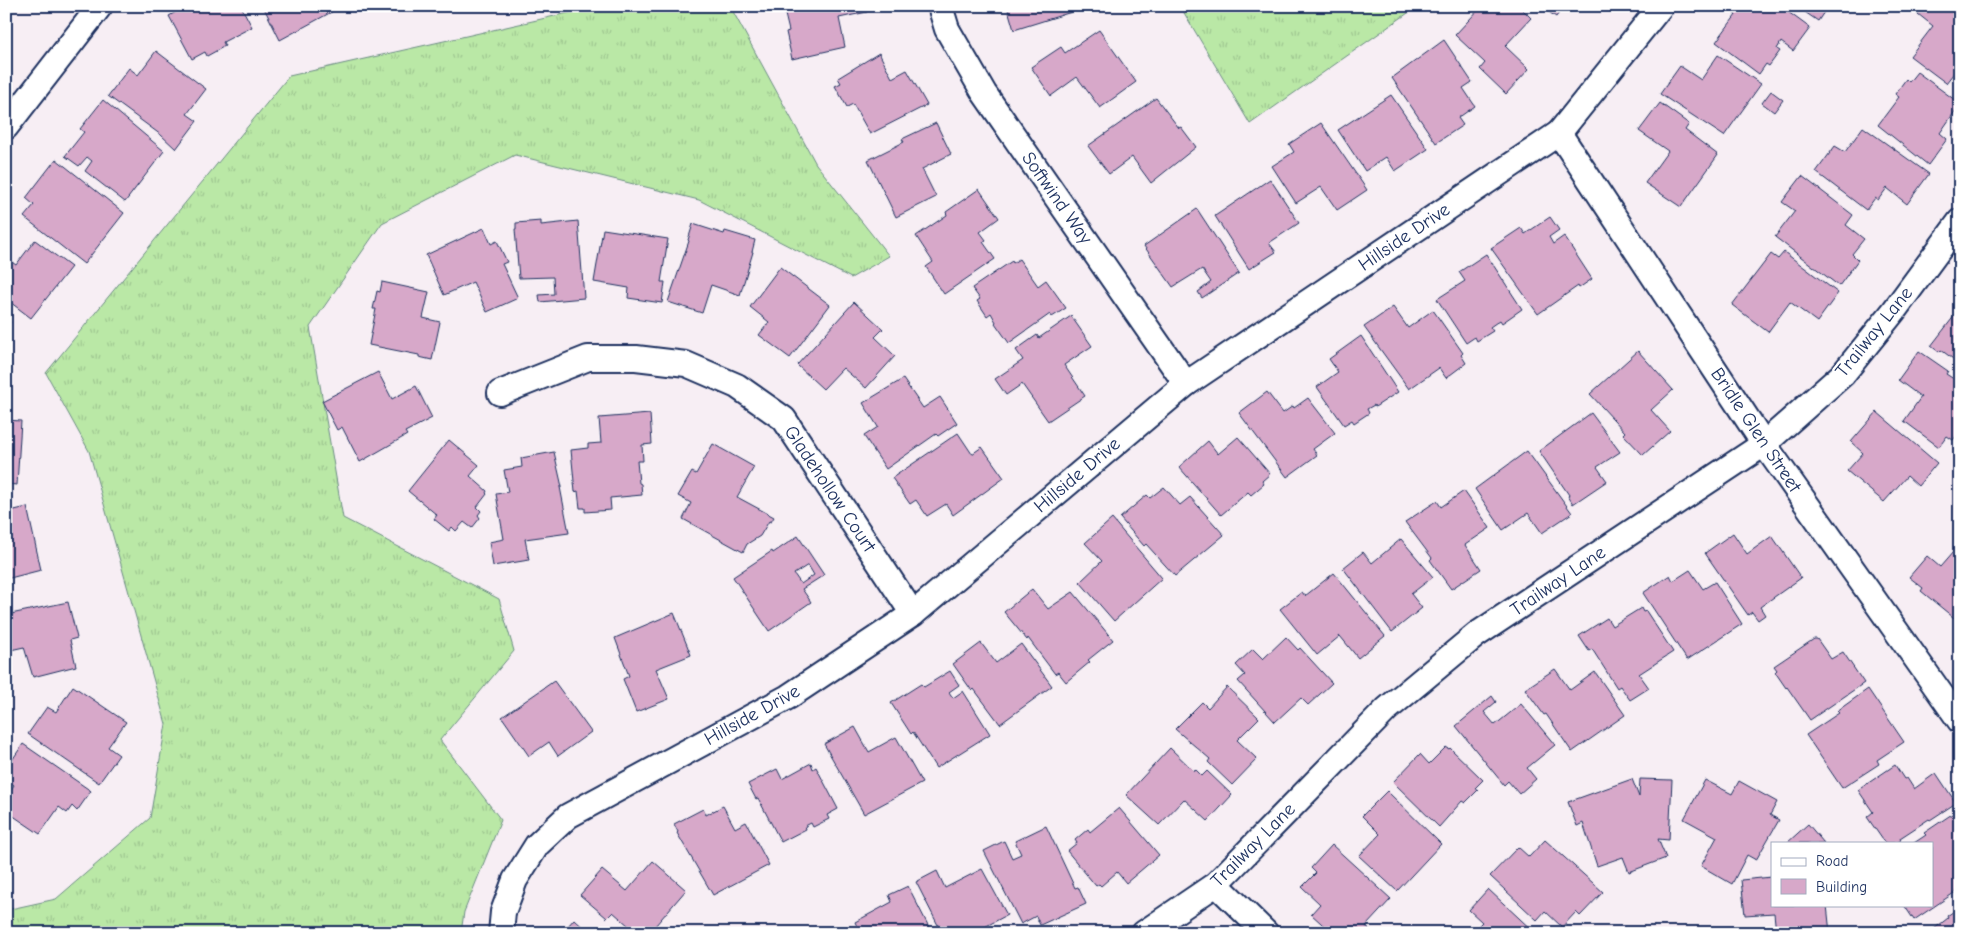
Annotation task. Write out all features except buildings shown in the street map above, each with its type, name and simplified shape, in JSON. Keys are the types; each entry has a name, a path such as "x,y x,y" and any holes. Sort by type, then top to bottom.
{"street":[{"path":"6,127 100,6"},
{"name":"Softwind Way","path":"940,6 947,29 984,94 1186,384"},
{"name":"Hillside Drive","path":"501,933 503,912 515,880 537,845 568,816 788,697 913,614 1186,384 1559,133 1661,6"},
{"name":"Bridle Glen Street","path":"1559,133 1764,444 1960,721"},
{"name":"Trailway Lane","path":"1144,933 1216,884 1387,709 1476,635 1764,444 1842,374 1893,312 1960,221"},
{"name":"Gladehollow Court","path":"500,392 588,358 636,358 686,364 737,386 784,419 913,614"},
{"path":"1216,884 1266,933"}],"green space":[{"path":"599,6 730,6 816,164 889,256 851,278 699,200 515,155 382,223 310,327 343,518 499,599 514,651 440,740 501,820 464,912 461,933 6,933 6,910 56,899 150,818 166,724 89,451 46,373 289,76"},
{"path":"1180,6 1418,6 1250,124"}]}
